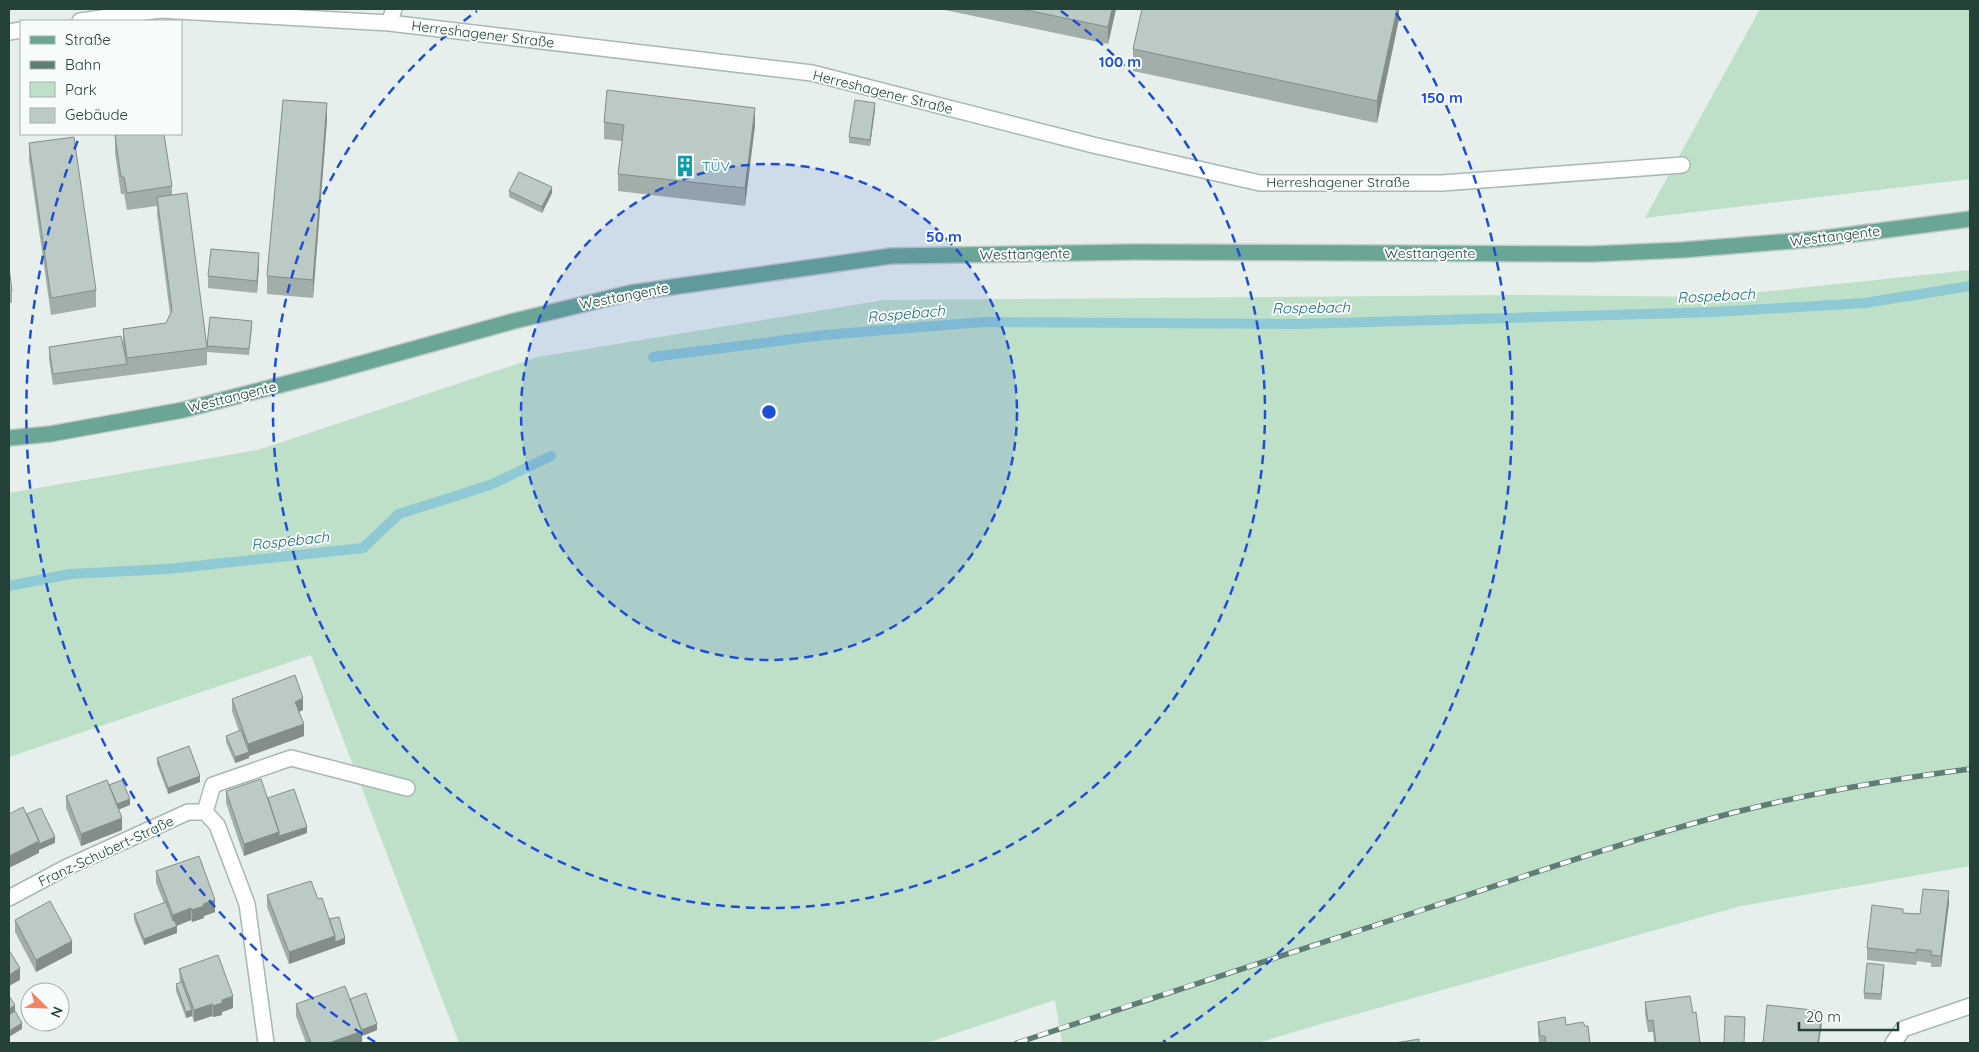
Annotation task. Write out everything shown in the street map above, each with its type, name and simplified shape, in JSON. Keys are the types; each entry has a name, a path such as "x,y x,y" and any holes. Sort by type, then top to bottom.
{"main road":[{"name":"Westtangente","path":"9,438 50,434 183,410 327,373 514,320 630,292 891,256 1134,252 1592,254 1682,250 1817,240 1970,219"}],"street":[{"name":"Herreshagener Straße","path":"87,20 160,10 392,16 812,73 1093,145 1260,182 1442,183 1682,165"},
{"path":"266,1043 246,904 217,825 205,812 213,785 290,758 407,788"},
{"name":"Franz-Schubert-Straße","path":"9,898 65,868 188,812 205,812"},
{"path":"1893,1043 1903,1029 1970,1006"}],"green space":[{"path":"1760,9 1970,9 1970,179 1645,218"},
{"path":"1970,270 1970,866 1741,906 1258,1043 1062,1043 1055,1000 927,1043 459,1043 311,655 9,757 9,493 258,450 538,357 884,300 1514,295 1715,297"}],"building":[{"path":"1021,9 1112,9 1108,27"},
{"path":"1142,9 1397,9 1377,101 1133,49"},
{"name":"TÜV","path":"607,90 755,108 745,188 618,174 624,125 604,122"},
{"path":"283,100 327,103 313,280 267,276"},
{"path":"855,100 875,103 870,140 849,137"},
{"path":"164,135 172,186 127,193 124,177 121,177 115,136"},
{"path":"74,137 96,290 51,298 29,143"},
{"path":"519,172 552,187 542,207 509,191"},
{"path":"187,193 207,348 127,358 123,329 166,323 172,310 157,197"},
{"path":"211,249 259,253 257,281 208,276"},
{"path":"9,267 12,291 9,292"},
{"path":"210,317 252,321 249,349 207,346"},
{"path":"121,336 127,364 53,374 49,347"},
{"path":"295,675 303,698 295,702 304,724 248,744 232,699"},
{"path":"241,730 249,752 235,757 226,736"},
{"path":"189,746 200,776 168,788 157,758"},
{"path":"261,779 279,832 244,844 226,791"},
{"path":"107,780 122,818 81,834 66,796"},
{"path":"122,780 130,799 117,804 109,785"},
{"path":"294,789 307,827 279,836 268,798"},
{"path":"23,807 39,841 9,856 9,814"},
{"path":"41,808 55,837 39,844 27,814"},
{"path":"199,856 215,900 203,904 204,906 192,910 191,908 173,915 156,871"},
{"path":"311,881 318,899 322,898 335,936 289,952 267,895"},
{"path":"1923,889 1949,891 1941,956 1931,955 1932,951 1917,949 1916,953 1867,948 1872,905 1903,909 1903,913 1920,914"},
{"path":"50,901 72,941 36,960 15,920"},
{"path":"166,902 173,921 177,926 144,939 134,914"},
{"path":"339,917 345,938 335,942 335,936 329,919"},
{"path":"9,950 20,968 9,975"},
{"path":"218,955 233,996 222,1000 222,1003 194,1010 179,969"},
{"path":"1867,963 1884,965 1881,994 1864,993"},
{"path":"182,982 192,1010 186,1012 176,984"},
{"path":"345,986 362,1031 329,1043 311,1043 296,1004"},
{"path":"366,993 377,1024 361,1030 350,999"},
{"path":"9,996 15,1005 9,1009"},
{"path":"1690,996 1693,1013 1696,1012 1700,1043 1656,1043 1653,1020 1648,1021 1645,1002"},
{"path":"1767,1005 1822,1011 1818,1043 1763,1043"},
{"path":"15,1011 20,1020 20,1024 9,1031 9,1015"},
{"path":"1725,1016 1745,1017 1744,1043 1724,1043"},
{"path":"1565,1017 1566,1025 1583,1022 1585,1026 1588,1026 1590,1043 1546,1043 1545,1036 1540,1036 1538,1022"},
{"path":"1419,1039 1419,1043 1395,1043"}],"waterway":[{"name":"Rospebach","path":"653,357 824,335 983,322 1298,324 1714,312 1865,303 1970,286"},
{"name":"Rospebach","path":"9,586 70,574 167,569 363,548 399,514 490,485 551,456"}],"railway":[{"path":"1017,1043 1660,833 1740,811 1826,792 1970,769"}],"place":[{"name":"TÜV","path":"685,166"}]}
